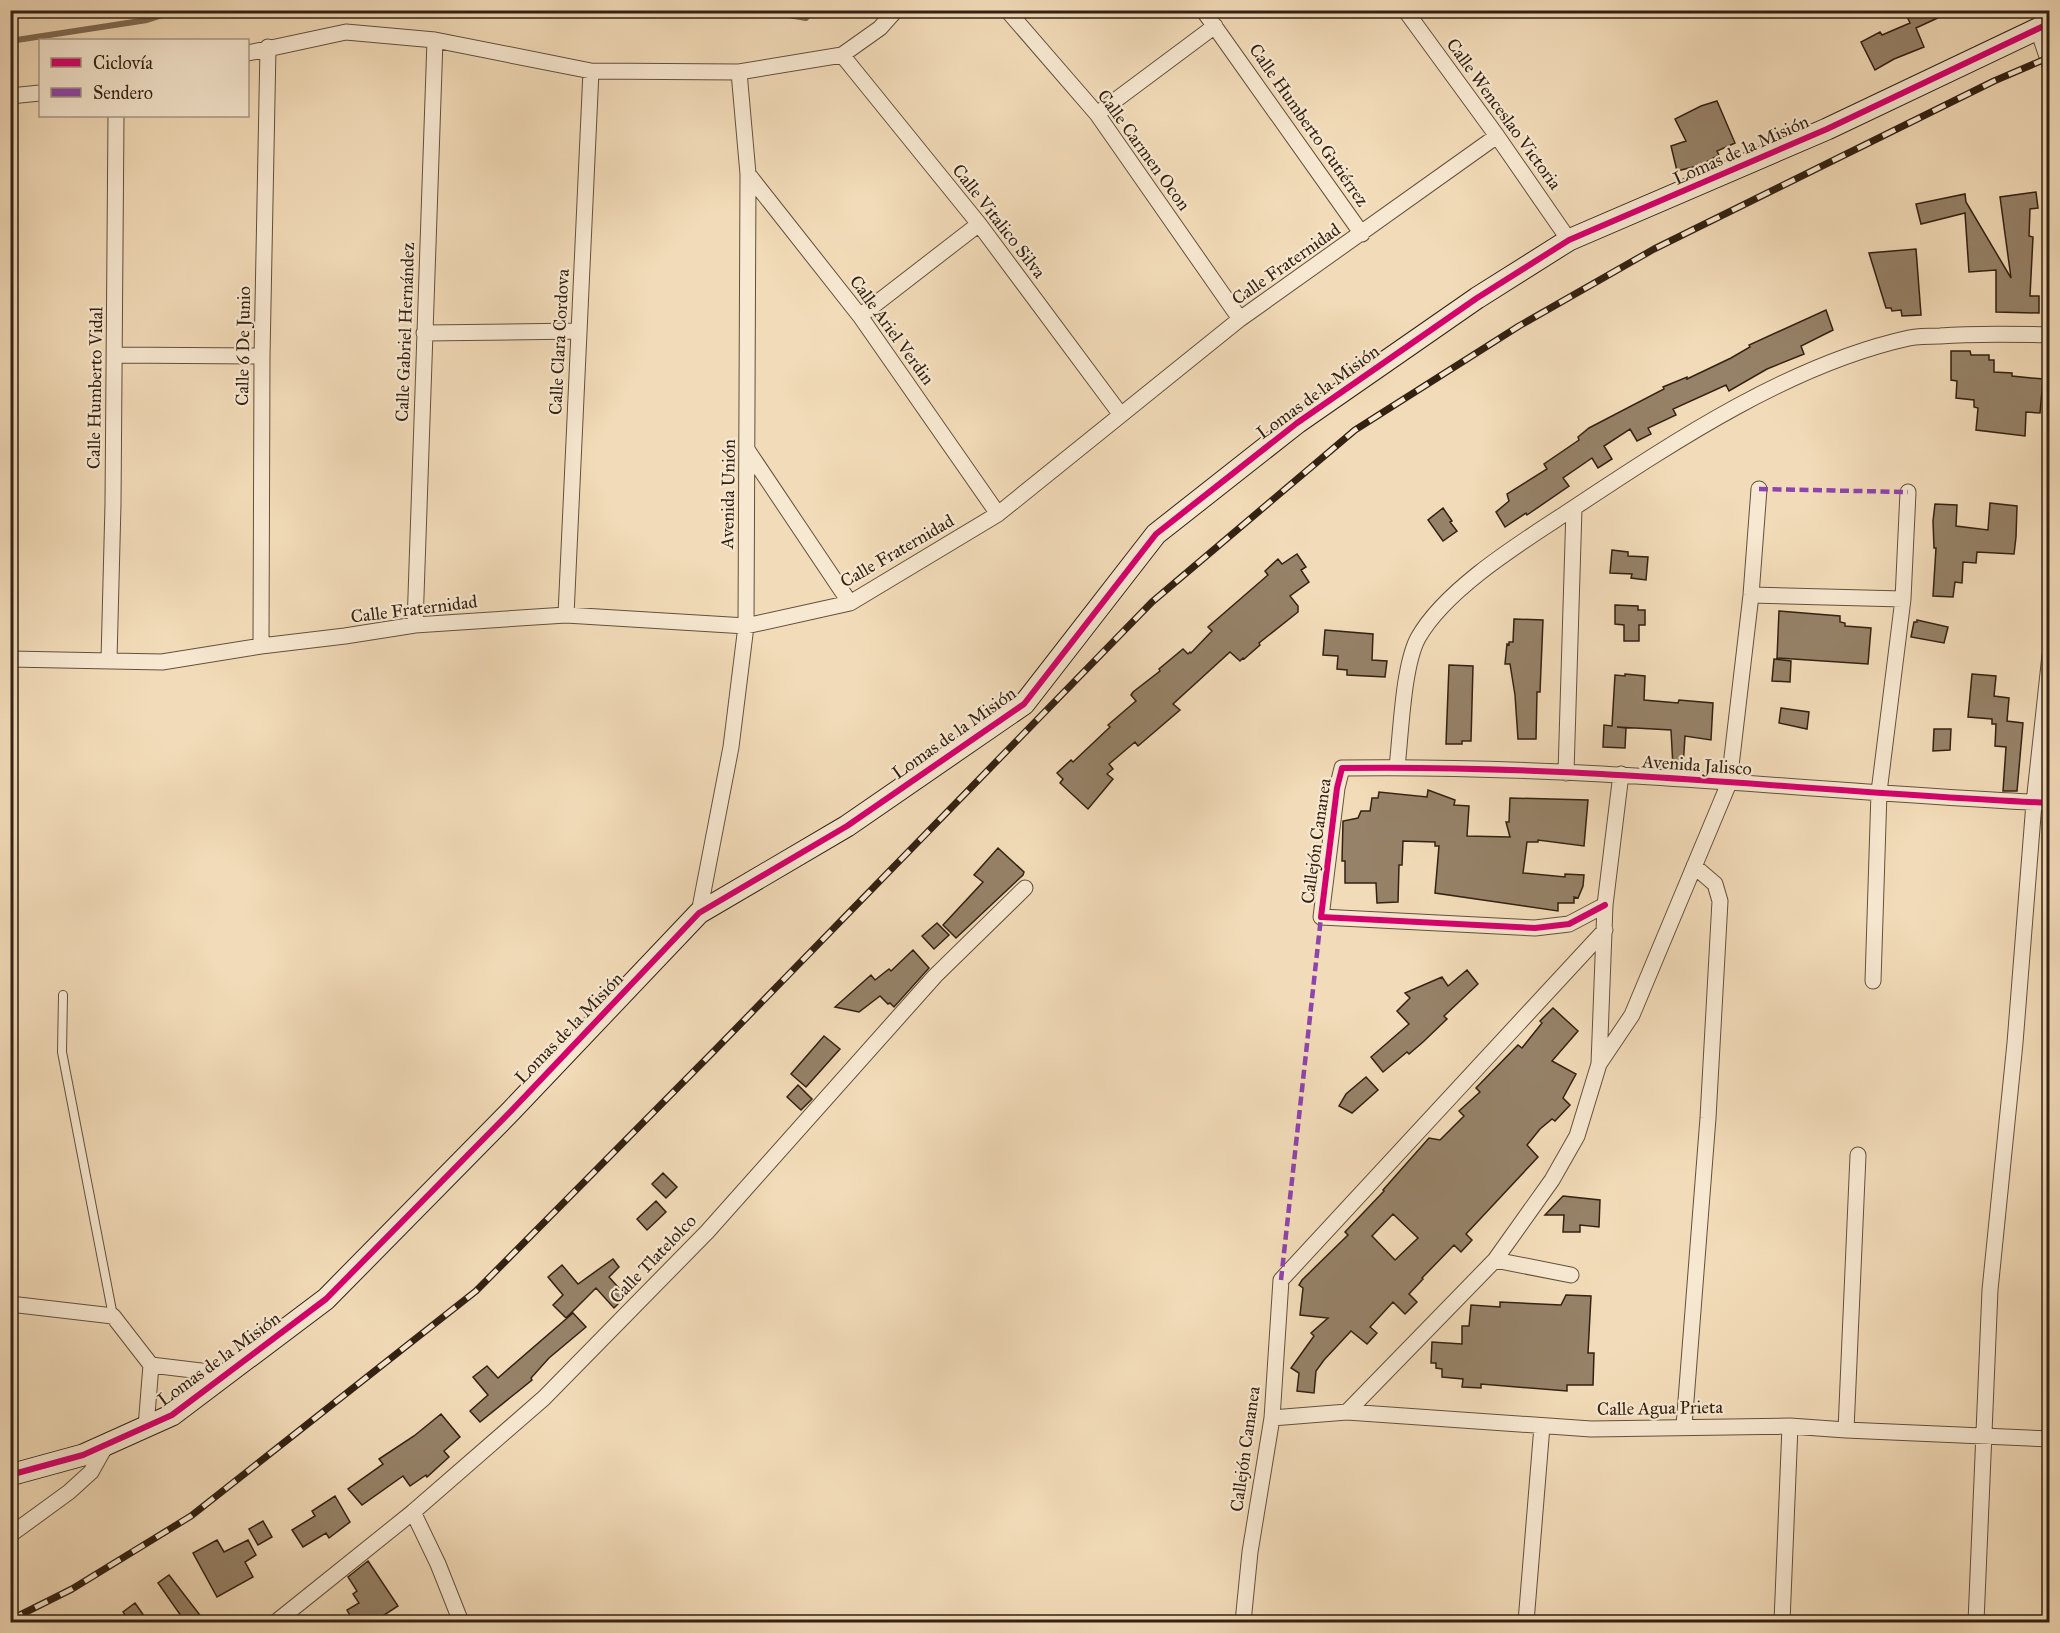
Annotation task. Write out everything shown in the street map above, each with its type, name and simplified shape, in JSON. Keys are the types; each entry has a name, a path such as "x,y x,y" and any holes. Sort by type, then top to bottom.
{"street":[{"path":"249,53 346,32 435,40 591,71 739,72 842,55 880,28 896,10"},
{"name":"Calle Carmen Ocon","path":"1007,10 1096,114 1240,320"},
{"name":"Calle Humberto Gutiérrez","path":"1203,10 1362,234"},
{"name":"Calle Wenceslao Victoria","path":"1405,10 1569,240"},
{"path":"1096,114 1215,26"},
{"path":"2044,26 2049,65"},
{"name":"Lomas de la Misión","path":"10,1475 105,1447 172,1415 326,1299 512,1110 699,913 848,826 1024,704 1156,534 1297,423 1477,298 1569,240 1827,129 2044,26"},
{"name":"Calle Gabriel Hernández","path":"415,625 435,40"},
{"name":"Calle 6 De Junio","path":"261,646 262,356 268,47"},
{"name":"Calle Vitalico Silva","path":"842,55 979,224 1121,415"},
{"name":"Calle Clara Cordova","path":"566,615 591,71"},
{"name":"Avenida Unión","path":"699,913 731,747 746,626 748,174 739,72"},
{"path":"10,96 39,93"},
{"name":"Calle Humberto Vidal","path":"109,660 115,355 116,117"},
{"name":"Calle Fraternidad","path":"10,659 162,662 415,625 566,615 746,626 850,603 999,514 1240,320 1497,136"},
{"name":"Calle Ariel Verdin","path":"748,174 860,316 999,514"},
{"path":"860,316 979,224"},
{"path":"424,333 579,330"},
{"path":"1397,767 1408,671 1418,638 1441,607 1499,557 1625,474 1732,410 1816,368 1911,338 1968,334 2049,334"},
{"path":"115,355 262,356"},
{"path":"748,451 850,603"},
{"path":"1599,1064 1632,1015 1729,783 1751,595 1759,489"},
{"path":"1873,981 1879,792 1903,599 1908,492"},
{"path":"1566,773 1574,508"},
{"path":"1751,595 1903,599"},
{"path":"1976,1623 1990,1290 2042,803 2049,655"},
{"name":"Avenida Jalisco","path":"1342,768 1397,767 1620,774 2042,803"},
{"name":"Callejón Cananea","path":"1342,768 1337,788 1321,917 1535,928 1569,924 1605,905"},
{"path":"1347,1412 1496,1260 1552,1180 1577,1136 1599,1064 1605,905 1620,774"},
{"path":"1684,1426 1708,1118 1720,901 1715,884 1694,866"},
{"name":"Calle Tlatelolco","path":"277,1622 413,1512 544,1398 707,1232 936,976 1024,888"},
{"name":"Callejón Cananea","path":"1243,1623 1250,1552 1272,1418 1281,1280 1605,930"},
{"path":"1846,1430 1858,1155"},
{"path":"1496,1260 1571,1275"},
{"path":"10,1304 113,1316 151,1365 146,1427"},
{"path":"151,1365 226,1374"},
{"name":"Calle Agua Prieta","path":"1272,1418 1347,1412 1591,1429 1790,1426 2049,1439"},
{"path":"1526,1623 1542,1426"},
{"path":"1782,1623 1790,1426"},
{"path":"10,1535 69,1492 91,1472 105,1447"},
{"path":"413,1512 438,1564 461,1623"}],"lane":[{"path":"63,995 62,1052 113,1316"}],"building":[{"path":"1904,10 1955,10 1916,28 1924,47 1894,59 1875,70 1861,42 1880,32 1882,35 1910,23"},
{"path":"1717,101 1735,143 1717,151 1719,155 1701,165 1677,171 1671,146 1686,141 1675,119"},
{"path":"2036,192 2038,208 2030,209 2029,236 2033,237 2030,296 2039,296 2039,313 1996,312 1996,270 1969,272 1965,213 1921,224 1916,204 1965,194 1966,202 2011,278 2000,197"},
{"path":"1916,249 1921,315 1902,316 1901,310 1892,311 1891,308 1886,308 1869,253"},
{"path":"1826,310 1833,330 1801,346 1804,354 1767,369 1729,391 1726,385 1673,409 1676,415 1648,428 1651,434 1637,441 1630,429 1604,446 1612,459 1598,468 1592,458 1563,478 1569,486 1505,527 1496,512 1509,501 1507,494 1547,469 1544,464 1579,440 1578,437 1589,428 1664,389 1663,387 1687,377 1687,379 1731,358 1750,347 1749,345"},
{"path":"1951,351 1970,351 1971,355 1989,355 1989,360 1994,360 1994,372 2043,379 2040,413 2026,412 2025,436 1976,430 1978,408 1974,407 1974,400 1956,398 1957,381 1951,380"},
{"path":"1990,503 2017,506 2014,554 1977,552 1976,563 1963,562 1962,583 1955,582 1953,597 1933,596 1936,548 1934,548 1933,521 1935,504 1957,505 1956,526 1988,530"},
{"path":"1443,508 1457,531 1443,541 1428,520"},
{"path":"1612,550 1628,552 1628,556 1648,557 1646,580 1631,578 1632,574 1610,573"},
{"path":"1297,554 1306,567 1301,570 1309,582 1290,596 1298,606 1298,612 1259,643 1260,645 1244,659 1240,661 1230,652 1173,704 1180,710 1138,746 1135,742 1109,764 1113,769 1107,774 1113,779 1088,809 1060,783 1063,779 1057,773 1071,760 1073,762 1110,727 1108,725 1136,701 1131,695 1133,692 1183,649 1188,654 1191,653 1212,631 1208,627 1268,575 1265,571 1278,559 1282,564"},
{"path":"1615,605 1638,606 1638,610 1645,610 1645,625 1639,625 1639,641 1624,641 1624,625 1615,624"},
{"path":"1779,611 1840,616 1840,622 1845,623 1845,626 1871,628 1868,664 1777,658"},
{"path":"1514,619 1543,620 1536,739 1518,739 1510,664 1505,664 1507,644 1513,642"},
{"path":"1917,620 1948,627 1944,643 1911,637 1914,622"},
{"path":"1325,630 1373,634 1372,660 1387,661 1385,677 1347,675 1347,670 1337,669 1338,656 1323,655"},
{"path":"1774,659 1791,661 1790,682 1772,681"},
{"path":"1449,665 1473,666 1471,741 1462,741 1462,744 1446,744"},
{"path":"1625,674 1645,676 1644,700 1713,703 1711,740 1685,736 1683,767 1673,767 1671,730 1617,727 1626,728 1625,748 1603,747 1604,725 1612,726 1615,675 1625,676"},
{"path":"1972,674 1996,676 1994,696 2009,698 2007,721 2023,723 2017,791 2003,791 2006,747 1995,746 1996,724 1992,724 1992,719 1968,717"},
{"path":"1781,708 1809,712 1807,729 1779,723"},
{"path":"1934,729 1951,729 1950,750 1933,751"},
{"path":"1428,790 1455,800 1454,805 1469,806 1467,836 1510,837 1506,822 1509,822 1510,798 1588,800 1584,846 1538,840 1538,842 1527,842 1523,873 1565,877 1565,874 1584,875 1583,886 1578,898 1574,897 1574,903 1558,903 1558,911 1435,893 1439,846 1435,846 1435,842 1403,841 1402,865 1399,865 1398,902 1377,903 1376,883 1345,883 1345,861 1342,861 1343,821 1358,818 1361,811 1370,811 1372,798 1378,798 1379,792 1427,797"},
{"path":"998,848 1024,872 1023,875 956,938 943,925 983,882 974,875"},
{"path":"937,923 949,935 934,949 922,936"},
{"path":"913,950 929,968 894,1007 880,996 859,1012 835,1007 871,975 875,980 889,969 891,971"},
{"path":"1467,970 1478,984 1444,1016 1447,1019 1423,1042 1383,1072 1371,1057 1409,1024 1397,1011 1410,998 1405,993 1442,977 1448,986"},
{"path":"1553,1008 1578,1031 1552,1061 1576,1074 1563,1098 1570,1105 1555,1121 1552,1119 1540,1129 1527,1145 1538,1157 1466,1234 1472,1240 1461,1252 1454,1245 1422,1278 1409,1294 1417,1302 1405,1314 1393,1302 1370,1327 1377,1333 1367,1344 1351,1331 1316,1371 1314,1393 1297,1391 1299,1373 1291,1368 1314,1336 1311,1333 1328,1318 1300,1315 1303,1288 1299,1285 1302,1280 1348,1235 1345,1232 1429,1138 1440,1140 1464,1116 1459,1111 1480,1092 1476,1088 1518,1045 1522,1048 1542,1023 1540,1021","holes":["1393,1214 1418,1238 1395,1260 1372,1236"]},
{"path":"824,1036 840,1049 806,1087 791,1074"},
{"path":"1366,1077 1378,1090 1352,1113 1339,1106 1346,1094"},
{"path":"798,1085 812,1099 801,1110 787,1097"},
{"path":"663,1173 677,1187 666,1198 652,1184"},
{"path":"1563,1196 1600,1200 1599,1227 1580,1225 1580,1232 1563,1232 1564,1215 1545,1215"},
{"path":"656,1201 666,1212 647,1230 637,1219"},
{"path":"613,1259 619,1267 609,1277 626,1296 614,1308 596,1288 566,1318 553,1305 563,1295 548,1277 562,1265 578,1284"},
{"path":"1566,1295 1591,1296 1588,1353 1594,1353 1593,1385 1567,1385 1567,1391 1481,1384 1481,1388 1462,1387 1463,1379 1442,1377 1442,1369 1436,1368 1436,1363 1431,1363 1432,1342 1462,1344 1462,1326 1469,1326 1471,1305 1500,1307 1500,1302 1561,1305"},
{"path":"573,1313 586,1327 549,1358 531,1378 532,1380 480,1422 470,1411 488,1395 473,1377 487,1366 498,1378"},
{"path":"441,1414 460,1437 444,1451 449,1457 427,1477 426,1475 410,1486 403,1476 362,1505 348,1489 383,1464 379,1459 414,1436"},
{"path":"335,1496 350,1522 329,1538 326,1533 303,1547 292,1530 315,1516 312,1511"},
{"path":"263,1521 272,1537 258,1545 249,1529"},
{"path":"217,1540 224,1552 248,1540 256,1555 245,1562 253,1577 217,1597 193,1553"},
{"path":"368,1561 398,1606 372,1623 354,1623 347,1610 359,1603 353,1594 357,1591 348,1577"},
{"path":"169,1575 206,1623 186,1623 158,1583"},
{"path":"135,1603 149,1623 130,1623 123,1612"}],"waterway":[{"path":"10,41 147,20 178,10"},
{"path":"759,10 806,18 814,10"}],"railway":[{"path":"10,1620 72,1589 191,1516 476,1291 717,1048 1152,602 1355,430 1519,326 1654,249 1994,81 2050,57"}],"marked path":[{"path":"1759,489 1908,492"},
{"path":"1281,1280 1321,917"}],"cycle path":[{"path":"10,1475 83,1455 172,1415 326,1299 512,1110 699,913 847,826 1024,704 1156,534 1297,423 1477,298 1569,240 1827,129 2050,23"},
{"path":"1605,905 1569,924 1535,928 1321,917 1337,788 1342,768 1519,770 1607,774 2050,803"}]}
